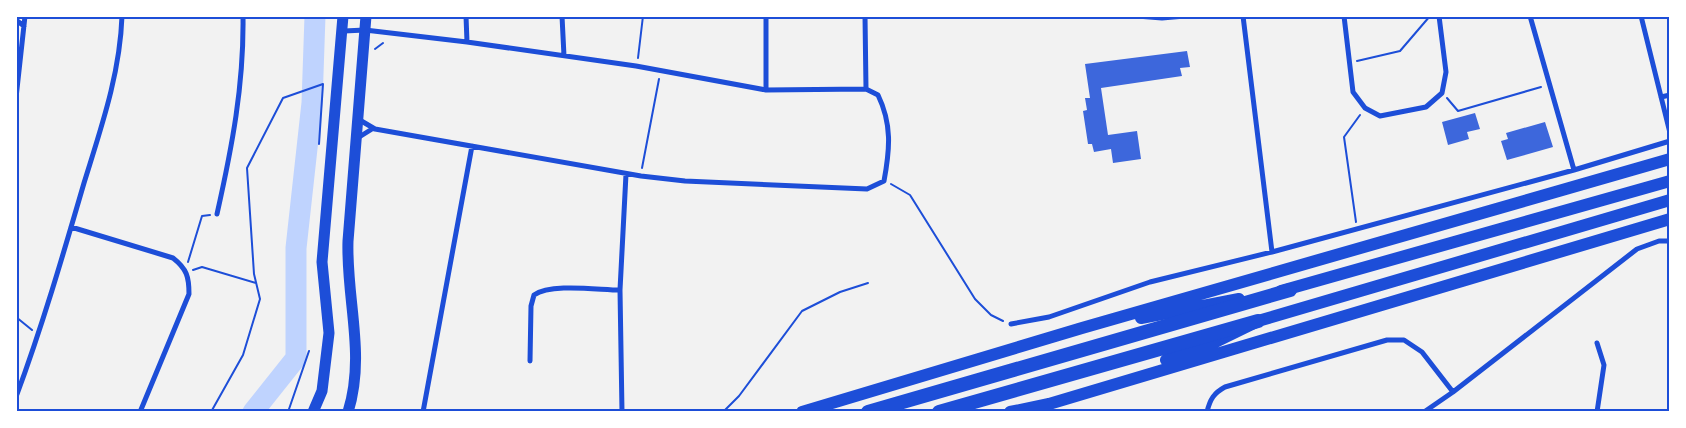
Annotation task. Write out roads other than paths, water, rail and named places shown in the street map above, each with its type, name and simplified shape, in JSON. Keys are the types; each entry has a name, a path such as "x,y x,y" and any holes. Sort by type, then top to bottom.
{"highway":[{"path":"802,412 1082,328 1670,159"},
{"path":"868,412 1670,181"},
{"path":"939,412 1670,200"},
{"path":"1010,412 1049,404 1670,219"},
{"path":"1082,328 1290,290"},
{"path":"1049,404 1213,343 1258,321"}],"main road":[{"path":"313,412 322,391 329,333 322,262 344,31 343,16"},
{"path":"348,412 353,395 357,362 347,263 366,16"}],"street":[{"path":"16,98 25,16"},
{"path":"16,397 38,334 112,88 121,42 122,16"},
{"path":"217,214 235,127 244,60 243,16"},
{"path":"466,16 468,42"},
{"path":"562,16 564,56"},
{"path":"766,16 766,90"},
{"path":"864,16 866,89"},
{"path":"1137,16 1162,18 1185,16"},
{"path":"1243,16 1272,252"},
{"path":"1344,16 1353,92 1364,108 1380,116 1426,106 1442,93 1446,72 1439,16"},
{"path":"1530,16 1574,170"},
{"path":"1640,16 1670,133"},
{"path":"16,20 24,26"},
{"path":"344,31 365,30 468,42 636,66 660,72 766,90 866,89 878,95 887,114 889,153 884,181 867,189 685,181 626,174 372,129 358,119"},
{"path":"1661,97 1670,95"},
{"path":"355,140 372,129"},
{"path":"1011,324 1049,317 1150,282 1357,229 1574,170 1670,141"},
{"path":"423,412 472,146"},
{"path":"622,412 620,290 626,174"},
{"path":"71,227 174,258 184,267 186,272 189,294 140,412"},
{"path":"1424,412 1637,249 1659,241 1670,241"},
{"path":"530,360 531,306 534,295 540,291 556,289 620,290"},
{"path":"1206,412 1210,400 1216,392 1225,387 1387,340 1404,340 1422,352 1452,392"},
{"path":"1597,343 1604,365 1597,412"}],"waterway":[{"path":"253,412 296,358 296,248 312,103 315,16"}]}
